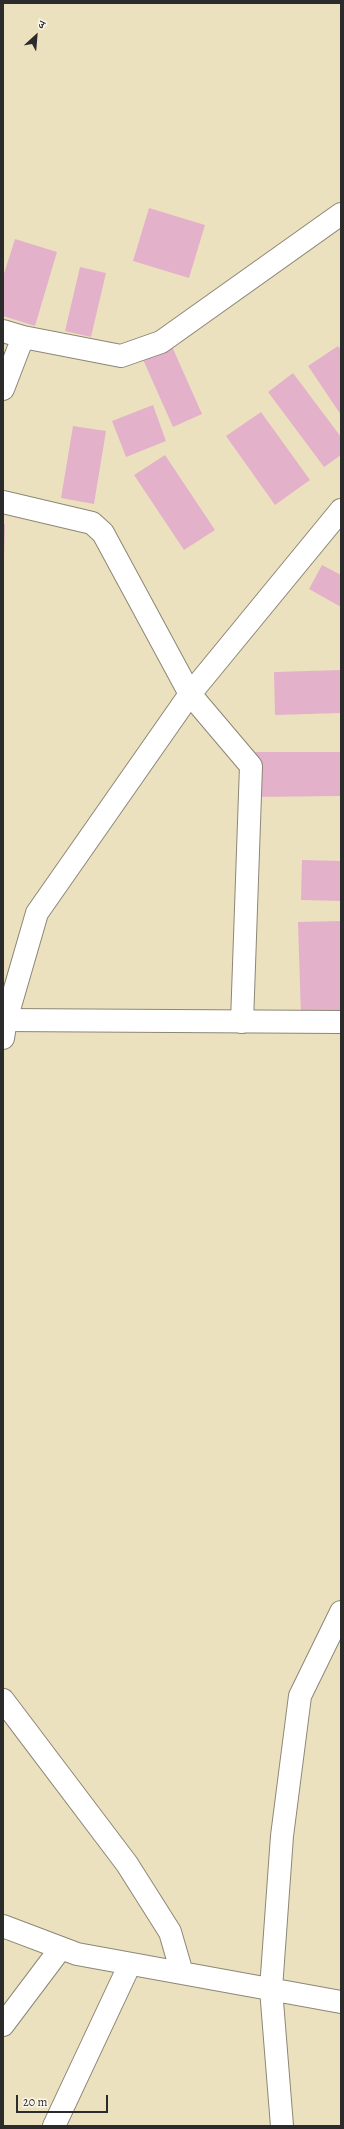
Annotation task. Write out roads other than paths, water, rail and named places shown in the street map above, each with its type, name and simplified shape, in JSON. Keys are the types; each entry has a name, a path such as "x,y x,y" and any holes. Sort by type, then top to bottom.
{"street":[{"path":"3,389 13,334 122,356 161,342 341,214"},
{"path":"3,502 92,523 104,533 190,694 251,766 242,1022"},
{"path":"340,513 190,694 37,913 4,1026 341,1022"},
{"path":"282,2126 270,1989 282,1836 300,1696 341,1612"},
{"path":"3,1700 127,1864 170,1932 182,1973"},
{"path":"3,1926 77,1954 341,2002"},
{"path":"3,2025 61,1948"},
{"path":"54,2126 130,1964"}]}
